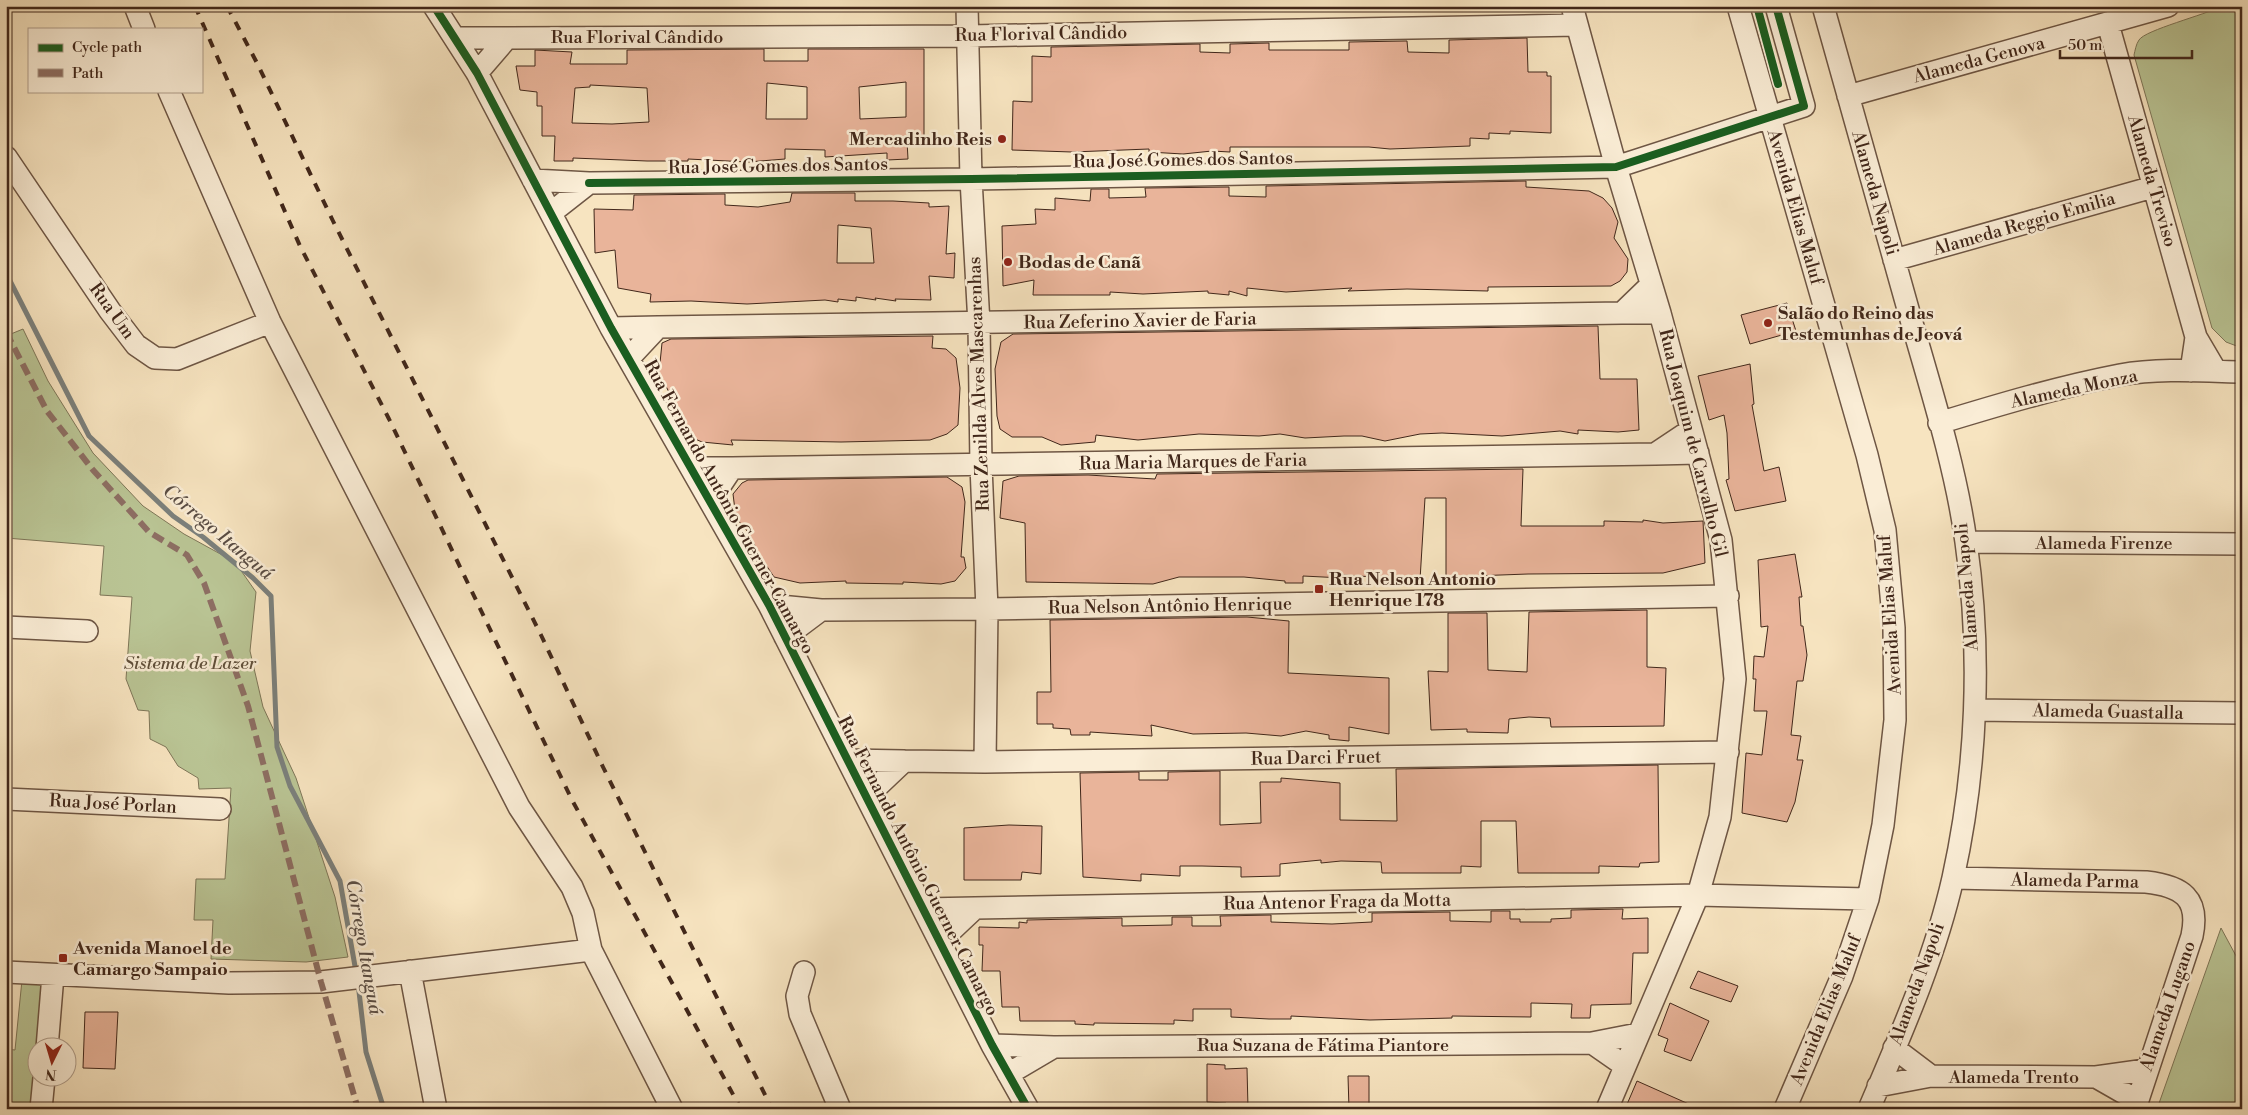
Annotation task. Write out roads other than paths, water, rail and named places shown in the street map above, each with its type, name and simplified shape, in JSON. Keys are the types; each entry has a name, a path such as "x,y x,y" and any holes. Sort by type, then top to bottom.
{"street":[{"path":"136,6 144,28"},
{"name":"Rua Fernando Antônio Guerner Camargo","path":"434,6 477,73 533,180 552,212 611,328 769,605 992,1045 1028,1109"},
{"name":"Rua Zenilda Alves Mascarenhas","path":"967,6 971,179 979,324 981,466 987,609 985,762"},
{"name":"Avenida Elias Maluf","path":"1738,6 1867,455 1885,530 1894,628 1896,720 1883,825 1868,899 1842,976 1786,1109"},
{"name":"Avenida Elias Maluf","path":"1770,119 1804,106 1776,6"},
{"name":"Alameda Napoli","path":"1823,6 1939,423 1966,542 1973,622 1975,710 1972,762 1953,878 1924,974 1868,1109"},
{"name":"Alameda Genova","path":"1848,96 2168,6"},
{"name":"Rua Florival Cândido","path":"456,38 968,36 1574,15"},
{"name":"Rua Joaquim de Carvalho Gil","path":"1574,15 1616,167 1660,313 1721,540 1735,680 1720,818 1698,895 1606,1109"},
{"name":"Alameda Treviso","path":"2108,24 2196,337 2216,371"},
{"path":"477,73 506,38"},
{"path":"169,92 270,322 519,807 572,887 583,913 591,950 672,1109"},
{"name":"Rua José Gomes dos Santos","path":"533,180 589,183 971,179 1616,167 1770,119"},
{"name":"Rua Um","path":"6,157 110,311 136,345 155,358 178,359 270,322"},
{"path":"552,212 589,183"},
{"name":"Alameda Reggio Emilia","path":"1894,260 2153,187"},
{"path":"1622,314 1651,285"},
{"name":"Rua Zeferino Xavier de Faria","path":"611,328 1660,313"},
{"path":"628,358 658,328"},
{"name":"Alameda Treviso","path":"2191,371 2196,337"},
{"name":"Alameda Monza","path":"1939,423 2052,391 2122,375 2191,371 2242,372"},
{"path":"1655,454 1691,430"},
{"name":"Rua Maria Marques de Faria","path":"692,468 981,466 1698,453"},
{"path":"710,501 732,468"},
{"name":"Alameda Firenze","path":"1966,542 2242,544"},
{"name":"Rua Nelson Antônio Henrique","path":"769,605 821,610 987,609 1728,596"},
{"path":"785,636 821,610"},
{"path":"6,627 87,631"},
{"name":"Alameda Guastalla","path":"1975,710 2242,714"},
{"name":"Rua Darci Fruet","path":"848,760 985,762 1728,752"},
{"path":"867,796 904,760"},
{"name":"Rua José Porlan","path":"6,799 220,808"},
{"name":"Alameda Parma","path":"1953,878 2146,882 2172,886 2183,893 2191,902"},
{"name":"Rua Antenor Fraga da Motta","path":"924,909 1698,895 1868,899"},
{"name":"Alameda Lugano","path":"2136,1105 2146,1070 2192,936 2196,919 2191,902"},
{"path":"940,941 975,908"},
{"path":"6,972 229,983 339,980 591,950"},
{"path":"410,971 436,1109"},
{"path":"804,972 797,996 800,1014 840,1109"},
{"path":"48,1038 53,975"},
{"name":"Rua Suzana de Fátima Piantore","path":"992,1045 1054,1047 1592,1043 1638,1034"},
{"path":"1592,1043 1625,1066"},
{"name":"Rua Suzana de Fátima Piantore","path":"1008,1074 1054,1047"},
{"name":"Alameda Trento","path":"1894,1048 1931,1076"},
{"name":"Alameda Trento","path":"1878,1086 1931,1076 2096,1078 2146,1070"},
{"name":"Alameda Trento","path":"2096,1078 2136,1105"},
{"path":"41,1109 43,1088"}],"waterway":[{"name":"Córrego Itanguá","path":"6,273 89,436 173,516 203,537 253,578 271,596 277,747 290,786 340,881 356,972"},
{"name":"Córrego Itanguá","path":"358,983 366,1052 384,1109"}],"railway":[{"path":"195,6 300,246 389,419 572,800 741,1109"},
{"path":"227,6 541,635 603,767 772,1109"}],"place":[{"name":"Mercadinho Reis","path":"1002,139"},
{"name":"Bodas de Canã","path":"1008,262"},
{"name":"Salão do Reino das Testemunhas de Jeová","path":"1768,323"},
{"name":"Rua Nelson Antonio Henrique 178","path":"1319,589"},
{"name":"Avenida Manoel de Camargo Sampaio","path":"63,958"}],"park label":[{"name":"Sistema de Lazer","path":"190,663"}]}
